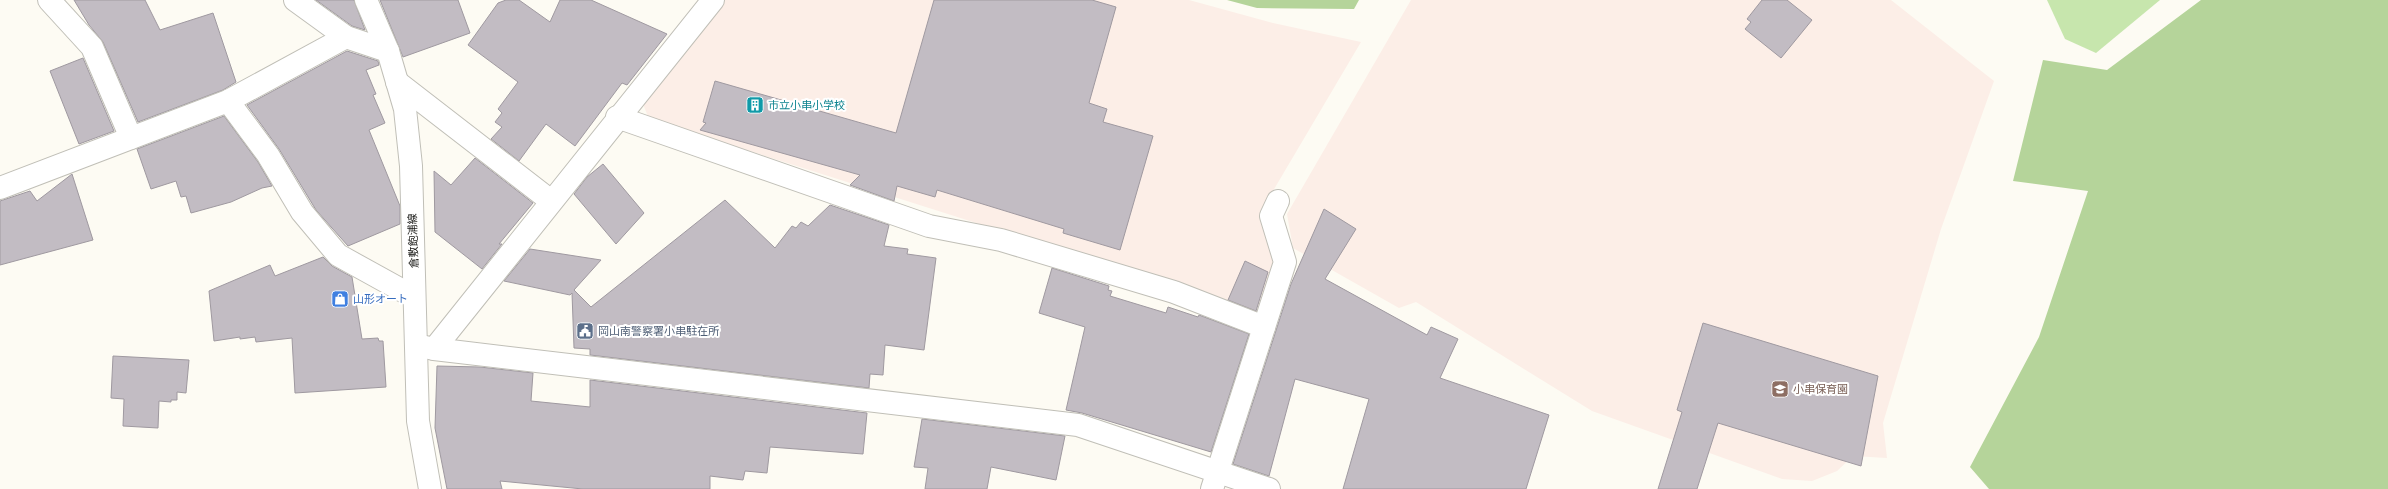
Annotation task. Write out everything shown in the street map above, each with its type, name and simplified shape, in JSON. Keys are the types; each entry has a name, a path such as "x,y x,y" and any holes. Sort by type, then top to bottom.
{"street":[{"path":"48,0 92,47 131,138"},
{"path":"295,0 346,37 388,52"},
{"name":"倉敷飽浦線","path":"366,0 388,52 405,109 411,166 414,297 425,347 418,421 430,489"},
{"path":"425,347 551,201 617,118 695,9 713,0"},
{"path":"0,188 228,101 346,37"},
{"path":"397,82 551,201"},
{"path":"228,101 268,155 302,212 338,255 414,297"},
{"path":"617,118 929,226 1002,240 1174,292 1264,327"},
{"path":"1215,480 1285,262 1272,216 1278,201"},
{"path":"425,347 1078,425 1215,480 1269,489"}],"shaded area":[{"path":"725,0 1189,0 1273,23 1361,42 1260,213 1276,261 1256,314 1121,269 649,119 643,104"},
{"path":"1411,0 1891,0 1994,81 1941,229 1883,423 1887,458 1853,456 1837,471 1812,481 1782,479 1592,411 1416,302 1399,308 1293,248 1287,214"}],"green space":[{"path":"1227,0 1359,0 1354,9 1257,8"},
{"path":"2047,0 2160,0 2096,53 2065,39"},
{"path":"2201,0 2388,0 2388,489 1989,489 1970,467 2039,337 2088,191 2013,181 2043,60 2107,70"}],"building":[{"path":"74,0 145,0 160,30 213,13 236,82 223,90 138,122 103,42 89,25"},
{"path":"316,0 354,0 365,30 352,26"},
{"path":"380,0 458,0 470,33 403,57"},
{"path":"506,0 519,0 550,22 560,0 591,0 667,34 627,85 622,83 575,146 546,124 519,161 491,139 502,127 495,122 502,113 498,109 518,82 468,45 498,3"},
{"path":"934,0 1092,0 1116,7 1089,103 1107,109 1103,122 1153,136 1120,250 1063,233 1064,229 937,190 935,197 897,186 894,201 850,185 860,175 700,130 706,123 703,122 715,81 896,133"},
{"path":"1762,0 1787,0 1812,20 1781,58 1745,29 1751,22 1747,19"},
{"path":"347,51 378,61 379,65 366,70 376,94 373,95 385,123 369,130 400,206 400,224 348,246 316,210 279,149 247,105"},
{"path":"83,58 114,131 79,144 50,71"},
{"path":"224,116 258,162 272,186 262,188 231,202 191,213 186,196 181,197 176,181 151,189 137,149"},
{"path":"475,158 533,203 499,244 502,244 482,269 435,232 434,171 451,185"},
{"path":"603,164 644,213 616,244 574,194 587,177"},
{"path":"72,174 93,240 0,265 0,201 30,191 37,201"},
{"path":"725,200 775,248 792,226 796,228 801,222 808,226 830,205 889,225 884,246 908,249 907,254 936,258 924,350 885,345 883,375 870,374 869,388 590,355 590,349 574,348 572,293 570,295 504,281 530,249 601,260 574,290 591,307"},
{"path":"1324,209 1356,229 1325,279 1427,335 1431,327 1458,339 1440,378 1549,415 1526,489 1343,489 1369,399 1295,379 1269,476 1233,464 1291,284"},
{"path":"323,257 332,266 352,277 362,339 378,338 379,341 383,341 386,387 295,393 292,338 256,342 255,337 240,339 240,337 214,341 209,291 270,265 275,276"},
{"path":"1245,261 1268,272 1256,311 1228,300"},
{"path":"1052,268 1109,286 1108,290 1112,291 1110,296 1166,313 1168,307 1198,317 1199,315 1249,334 1211,452 1082,413 1066,410 1085,327 1039,313"},
{"path":"1703,323 1878,376 1861,466 1718,423 1697,489 1658,489 1682,412 1677,410"},
{"path":"113,356 189,360 186,393 177,392 177,400 171,400 171,402 159,401 158,428 123,426 124,399 111,398"},
{"path":"437,366 480,367 533,373 531,401 590,407 590,380 867,413 863,454 770,447 767,473 745,471 743,480 710,476 710,489 583,489 500,481 502,489 447,489 435,428"},
{"path":"922,419 1065,436 1056,480 991,467 987,489 925,489 928,468 914,467"}],"place":[{"name":"市立小串小学校","path":"755,105"},
{"name":"山形オート","path":"340,299"},
{"name":"岡山南警察署小串駐在所","path":"585,331"},
{"name":"小串保育園","path":"1780,389"}]}
